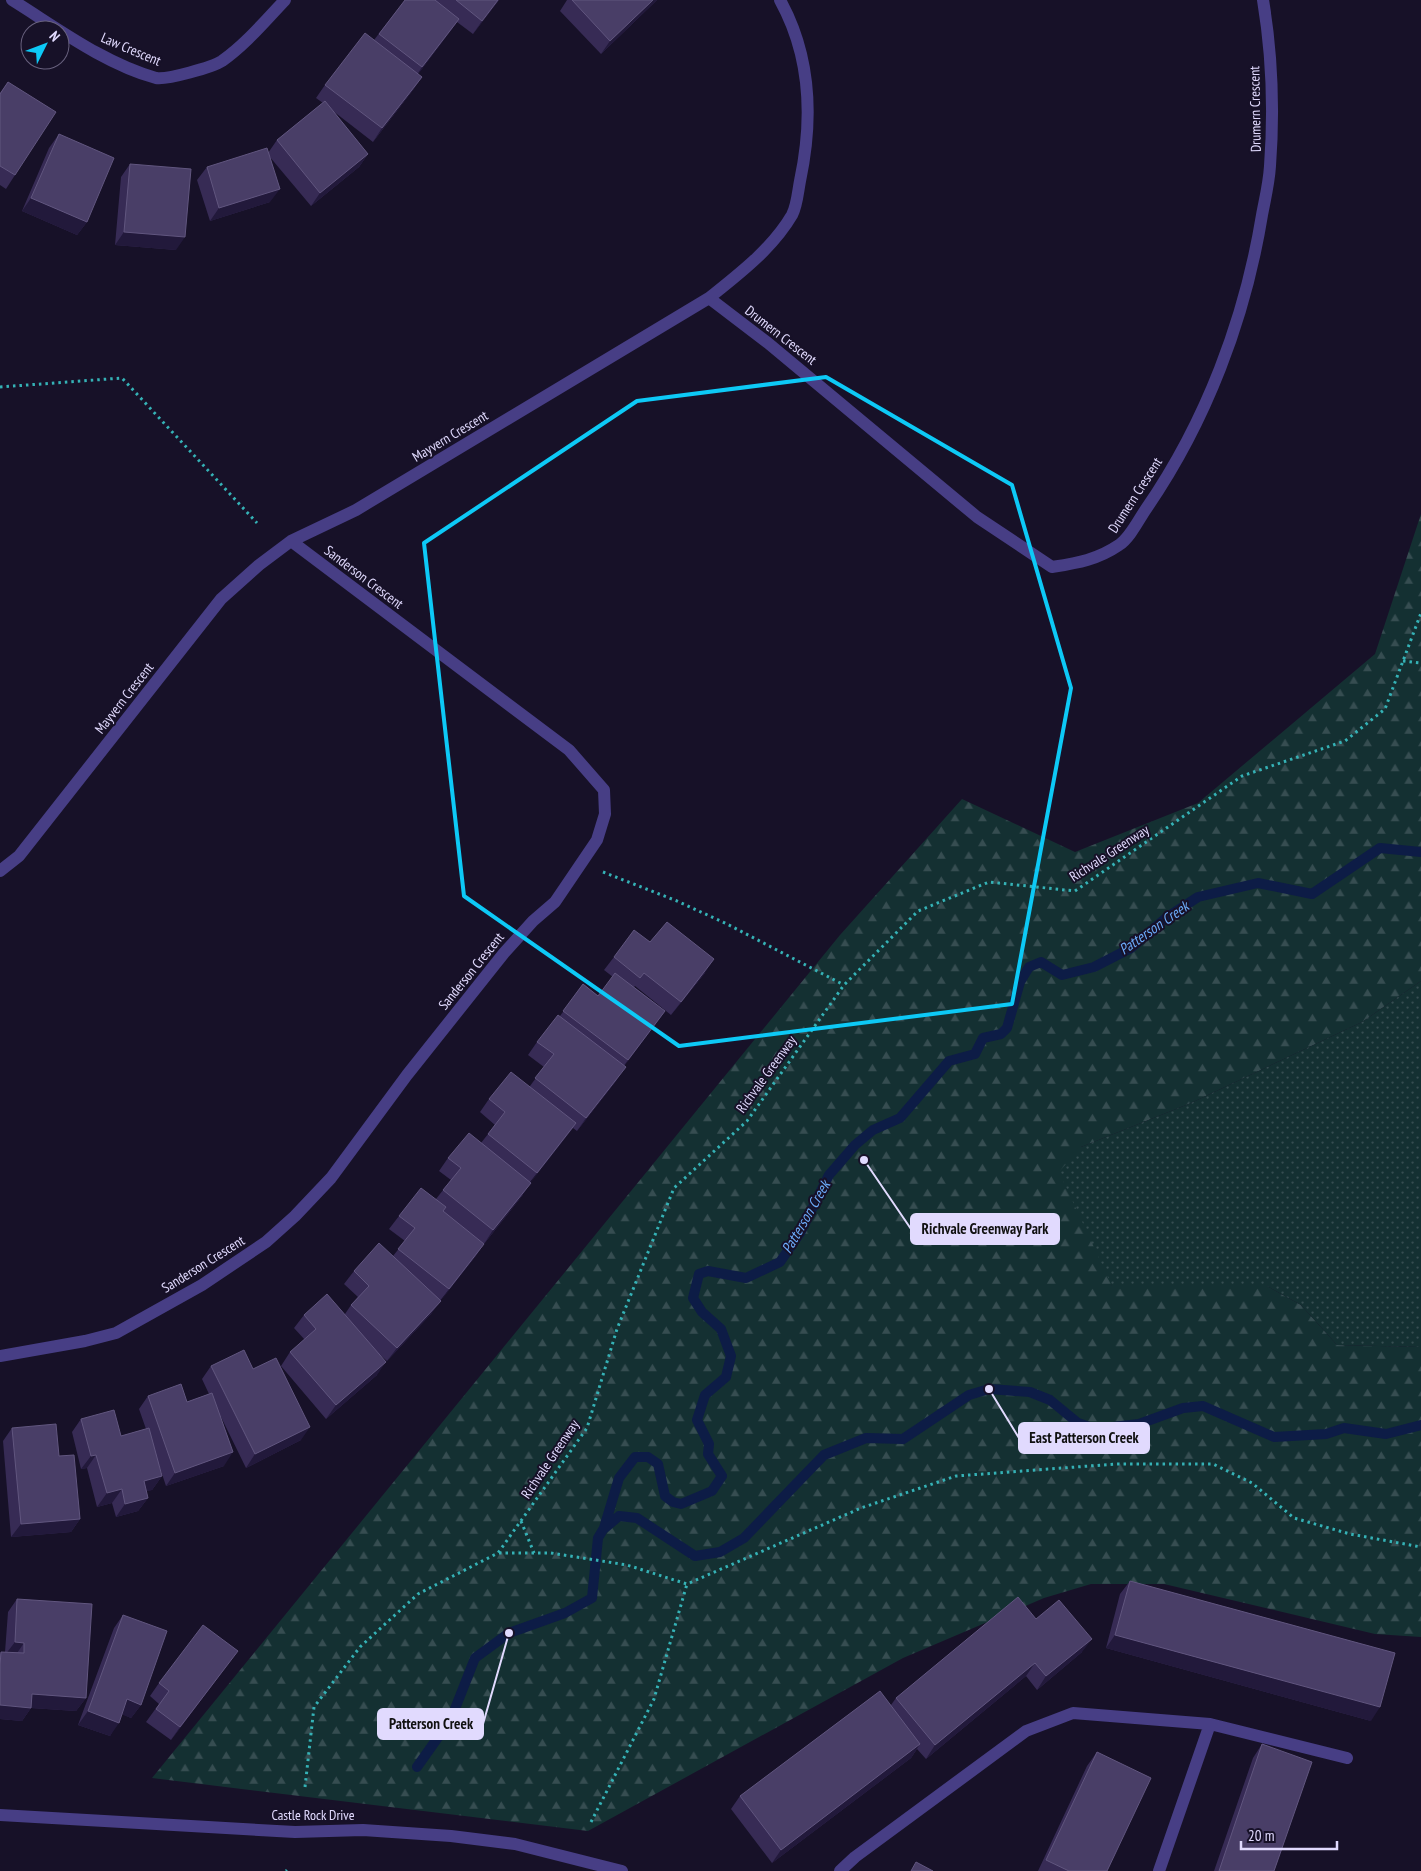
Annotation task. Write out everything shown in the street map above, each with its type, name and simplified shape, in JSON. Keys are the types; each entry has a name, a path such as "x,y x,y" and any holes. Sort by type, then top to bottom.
{"street":[{"name":"Law Crescent","path":"12,0 99,54 158,78 186,73 220,62 253,34 285,0"},
{"name":"Mayvern Crescent","path":"0,871 19,856 221,599 259,565 291,541 356,510 709,298 758,258 793,214 806,154 808,89 794,24 780,0"},
{"name":"Drumern Crescent","path":"709,298 768,342 977,517 1052,567 1086,562 1121,544 1155,496 1198,421 1244,305 1259,235 1270,168 1272,103 1267,25 1263,0"},
{"name":"Sanderson Crescent","path":"0,1356 76,1343 116,1333 202,1285 266,1242 295,1216 331,1178 407,1075 504,953 533,921 555,902 597,840 605,814 604,790 569,750 291,541"},
{"path":"840,1871 855,1857 1026,1731 1074,1713 1210,1724 1347,1758"},
{"path":"1159,1871 1210,1724"},
{"name":"Castle Rock Drive","path":"0,1815 295,1832 363,1830 451,1836 515,1844 622,1871"}],"path":[{"path":"0,387 122,378 257,523"},
{"name":"Richvale Greenway","path":"305,1787 314,1707 360,1647 418,1594 498,1553 587,1428 617,1329 674,1188 747,1121 844,985 918,911 989,882 1075,891 1242,776 1345,741 1385,709 1421,613"},
{"path":"1403,661 1421,663"},
{"path":"580,863 718,920 844,985"},
{"path":"498,1553 551,1553 627,1565 687,1584 861,1508 956,1476 1116,1464 1214,1464 1252,1483 1294,1518 1350,1534 1421,1547"},
{"path":"521,1521 534,1553"},
{"path":"591,1822 654,1699 687,1584"}],"highlighted area":[{"path":"826,377 1012,485 1071,688 1012,1004 679,1046 464,896 424,543 637,401"}],"green space":[{"path":"1421,514 1421,981 1362,1022 1191,1103 1081,1147 1112,1286 1267,1286 1301,1305 1337,1345 1421,1347 1421,1637 1375,1634 1164,1584 1091,1584 1044,1598 903,1658 588,1831 152,1778 840,935 962,799 1075,852 1198,803 1375,654"},
{"path":"1421,981 1421,1347 1337,1345 1301,1305 1267,1286 1112,1286 1059,1172 1081,1147 1191,1103 1362,1022"}],"building":[{"path":"405,0 435,0 459,19 422,67 379,34"},
{"path":"456,0 498,0 482,21"},
{"path":"572,0 653,0 610,41"},
{"path":"365,33 422,77 382,128 325,85"},
{"path":"8,82 56,112 15,175 0,166 0,94"},
{"path":"325,101 368,154 320,193 277,140"},
{"path":"59,134 114,158 87,222 31,198"},
{"path":"267,148 280,189 219,208 207,167"},
{"path":"130,164 191,169 185,237 124,232"},
{"path":"667,922 714,959 681,1002 644,973 640,978 614,957 634,930 650,942"},
{"path":"615,973 665,1011 628,1060 563,1011 583,984 598,996"},
{"path":"558,1015 626,1067 586,1118 535,1078 554,1054 537,1042"},
{"path":"511,1072 576,1123 537,1173 488,1134 505,1112 489,1099"},
{"path":"469,1133 531,1183 493,1230 443,1190 461,1168 448,1158"},
{"path":"421,1188 446,1207 443,1211 484,1244 449,1289 398,1249 415,1228 399,1216"},
{"path":"379,1243 441,1301 397,1348 351,1305 369,1286 354,1271"},
{"path":"327,1294 386,1362 336,1405 290,1352 316,1329 304,1315"},
{"path":"244,1350 253,1369 276,1358 310,1427 255,1454 211,1366"},
{"path":"181,1384 187,1402 212,1393 233,1452 175,1473 148,1396"},
{"path":"114,1410 121,1436 149,1428 162,1476 144,1481 148,1498 125,1504 122,1489 107,1493 96,1455 91,1456 81,1419"},
{"path":"56,1424 59,1456 74,1455 80,1519 21,1524 12,1428"},
{"path":"1130,1581 1395,1653 1380,1707 1115,1635"},
{"path":"1018,1597 1036,1619 1059,1600 1092,1639 1046,1676 1035,1663 935,1745 896,1698"},
{"path":"17,1599 92,1604 86,1698 32,1694 31,1708 0,1705 1,1652 24,1653 24,1643 15,1642"},
{"path":"123,1615 167,1631 141,1705 127,1699 119,1723 88,1711"},
{"path":"203,1625 238,1651 180,1727 156,1709 169,1691 159,1683"},
{"path":"880,1691 920,1744 781,1850 740,1796"},
{"path":"1262,1744 1312,1762 1274,1871 1219,1871"},
{"path":"1097,1752 1151,1778 1107,1871 1069,1871 1046,1860"},
{"path":"916,1862 933,1871 911,1871"}],"waterway":[{"name":"Patterson Creek","path":"417,1767 451,1719 475,1658 509,1633 565,1613 592,1598 598,1538 604,1528 619,1478 635,1457 648,1457 658,1464 665,1496 673,1502 681,1504 712,1491 722,1476 708,1454 709,1444 697,1420 705,1395 726,1377 731,1356 721,1329 702,1312 693,1298 699,1274 708,1271 746,1278 780,1262 800,1233 829,1175 855,1145 873,1130 900,1118 949,1061 975,1054 983,1038 1001,1034 1007,1028 1020,982 1029,967 1041,962 1062,975 1094,967 1131,948 1166,918 1198,897 1258,883 1312,894 1380,848 1421,852"},
{"path":"605,1528 619,1516 637,1518 695,1556 720,1552 744,1538 824,1455 866,1438 903,1439 969,1395 989,1389 1030,1392 1050,1400 1078,1423 1095,1429 1139,1424 1183,1408 1203,1406 1274,1437 1326,1434 1344,1428 1386,1434 1421,1425"}],"place":[{"name":"Richvale Greenway Park","path":"864,1160"},
{"name":"East Patterson Creek","path":"989,1389"},
{"name":"Patterson Creek","path":"509,1633"}]}
